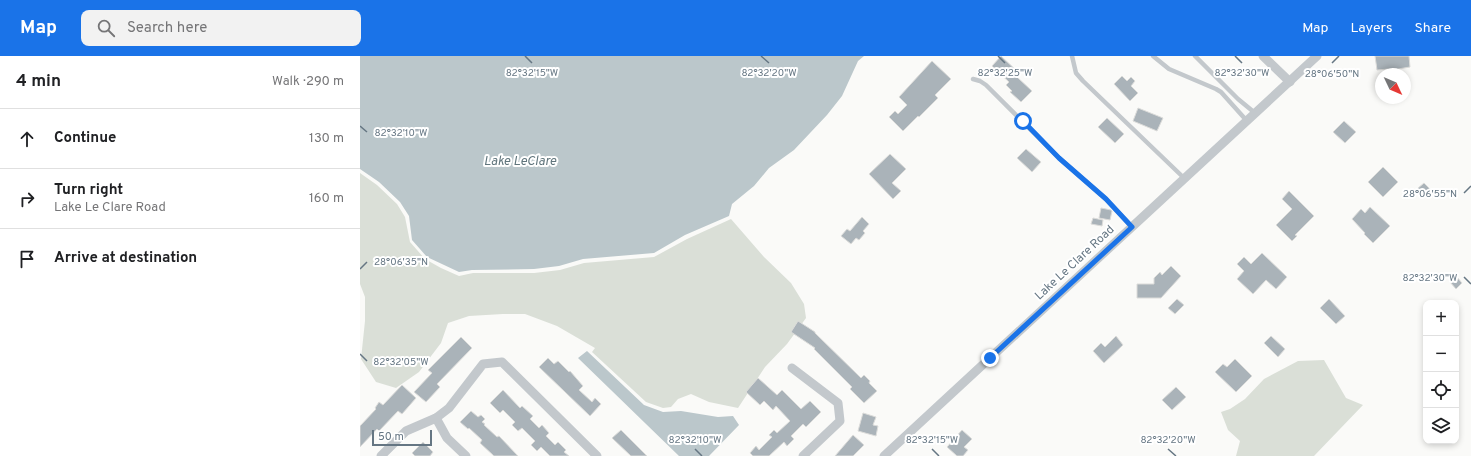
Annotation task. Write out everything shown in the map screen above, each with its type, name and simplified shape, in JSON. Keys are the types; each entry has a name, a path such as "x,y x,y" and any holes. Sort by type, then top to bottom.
{"street":[{"path":"1263,56 1290,82"},
{"name":"Lake Le Clare Road","path":"884,456 1317,56"},
{"path":"381,456 406,432 436,418 449,408 483,364 502,362 597,456"},
{"path":"792,368 838,403 840,421 803,456"},
{"path":"436,418 448,438 466,456"}],"lane":[{"path":"1072,56 1076,73 1083,81 1184,178"},
{"path":"1153,56 1169,69 1221,92 1247,121"},
{"path":"1195,56 1238,99 1255,113"},
{"path":"973,80 980,81 986,85 1059,158 1106,199 1132,227"}],"shaded area":[{"path":"360,173 377,185 397,204 405,217 410,242 425,259 459,276 473,273 534,273 560,270 584,263 654,257 687,239 731,219 764,257 791,283 804,304 806,318 787,344 765,367 738,408 709,402 691,394 678,399 671,407 663,408 646,402 592,352 595,348 557,326 525,314 469,316 448,323 441,343 419,372 396,388 376,382 361,359 365,321 365,297 360,284"},
{"path":"1324,360 1346,398 1363,405 1314,456 1236,456 1240,441 1228,430 1221,412 1230,409 1245,399 1264,379 1298,361"}],"water":[{"name":"Lake LeClare","path":"360,56 864,56 858,61 842,96 827,115 794,150 769,168 754,186 732,204 729,216 685,235 654,253 583,259 559,266 534,269 472,270 459,272 427,257 412,240 409,216 400,202 379,182 360,169"},
{"path":"587,351 644,405 663,412 681,411 718,417 733,416 739,425 709,456 679,456 578,358"}],"building":[{"path":"1001,56 1020,74 1017,77 1032,91 1021,102 1010,92 1012,91 1006,85 1009,82 992,66"},
{"path":"1375,56 1409,56 1410,67 1377,68"},
{"path":"932,61 951,79 935,95 938,98 903,131 889,117 895,111 898,114 907,105 899,97"},
{"path":"1122,76 1127,81 1131,77 1135,81 1131,86 1138,93 1130,101 1114,84"},
{"path":"1138,108 1163,118 1157,131 1133,121"},
{"path":"1107,118 1124,134 1115,143 1098,127"},
{"path":"1344,121 1356,132 1345,143 1333,132"},
{"path":"1026,149 1041,162 1032,172 1017,158"},
{"path":"890,154 906,169 892,183 901,191 893,199 869,174"},
{"path":"1383,167 1398,182 1383,197 1368,182"},
{"path":"1424,183 1433,192 1426,198 1417,189"},
{"path":"1289,191 1314,216 1295,235 1297,236 1292,241 1276,225 1292,209 1282,199"},
{"path":"1370,207 1390,226 1373,243 1352,219 1361,209 1365,213"},
{"path":"1101,208 1112,211 1110,220 1099,218"},
{"path":"862,217 869,224 863,231 865,233 859,240 856,238 851,244 841,236 847,229 850,231"},
{"path":"1093,218 1103,220 1102,226 1091,224"},
{"path":"1262,253 1287,277 1276,289 1266,280 1253,294 1237,279 1244,271 1237,264 1244,257 1251,264"},
{"path":"1171,266 1181,276 1161,298 1137,298 1137,284 1154,284 1154,278 1160,272 1162,275"},
{"path":"1456,276 1462,283 1456,289 1450,282"},
{"path":"1177,299 1184,305 1175,314 1168,308"},
{"path":"1329,299 1345,316 1336,324 1320,308"},
{"path":"798,321 815,332 861,378 864,375 877,391 864,403 850,389 852,387 814,349 815,348 791,332"},
{"path":"1116,336 1123,345 1104,363 1093,351 1101,343 1105,347"},
{"path":"1271,336 1285,349 1278,357 1264,343"},
{"path":"461,337 472,348 437,384 440,387 426,402 414,392 432,373 428,370"},
{"path":"548,358 554,364 558,361 569,372 570,371 583,386 579,390 592,402 595,398 601,404 590,416 539,367"},
{"path":"1235,359 1252,376 1236,392 1215,372 1223,364 1227,367"},
{"path":"758,378 777,395 782,390 801,409 810,401 821,412 806,427 803,424 791,436 794,439 787,446 784,442 769,456 753,456 750,453 756,446 759,450 772,437 769,435 774,430 777,433 790,421 776,406 773,410 764,401 760,405 746,392"},
{"path":"402,385 416,398 402,414 398,411 379,431 377,429 360,447 360,426 376,409 375,408 379,402 383,405"},
{"path":"1176,387 1186,397 1172,410 1162,400"},
{"path":"503,390 520,408 522,406 533,416 530,419 539,428 542,425 549,433 546,436 555,445 558,442 566,450 564,452 569,456 550,456 541,447 537,451 531,445 535,441 522,428 518,431 512,425 515,422 503,410 500,413 490,403"},
{"path":"471,411 478,417 481,415 485,419 482,422 485,424 484,425 497,437 499,436 518,456 494,456 480,443 482,440 460,422"},
{"path":"863,413 876,417 873,425 878,426 876,436 858,431"},
{"path":"621,430 647,456 631,456 612,438"},
{"path":"962,430 972,439 964,447 968,450 963,456 957,456 947,447"},
{"path":"853,435 864,445 853,456 835,456"},
{"path":"423,442 433,452 430,456 415,456 412,453"}],"route":[{"path":"990,358 1132,227 1106,199 1059,158 1023,121"}]}
